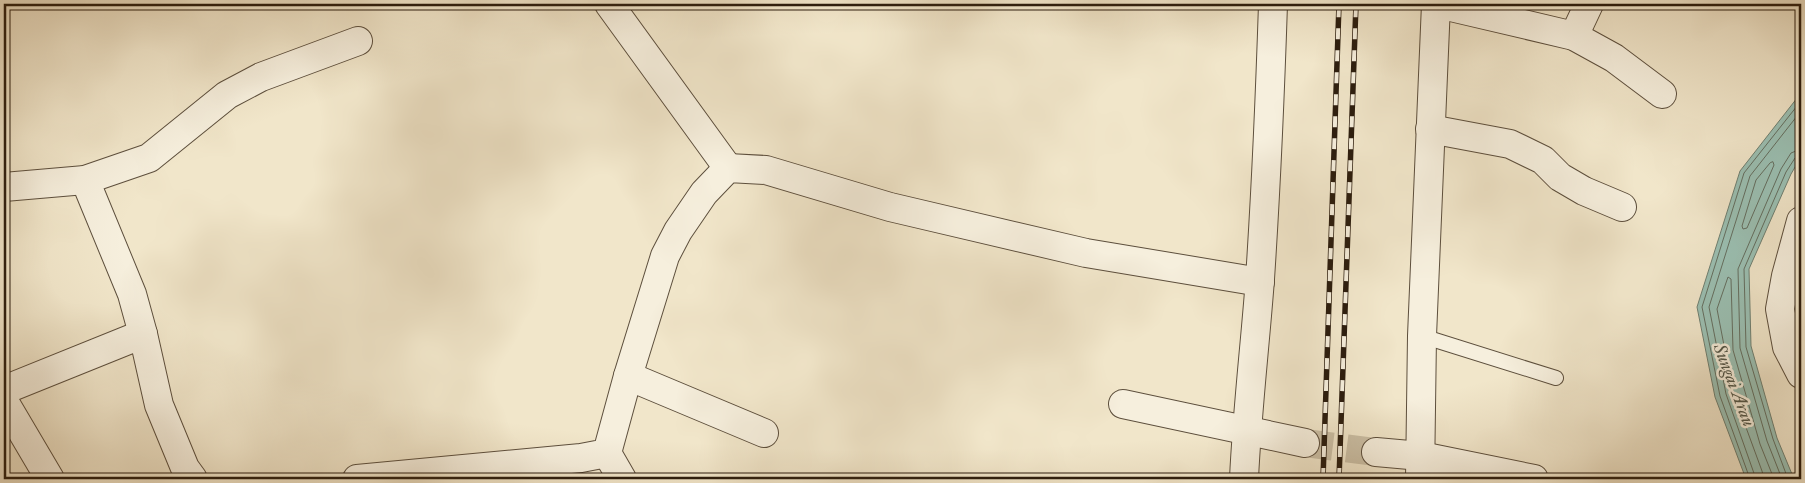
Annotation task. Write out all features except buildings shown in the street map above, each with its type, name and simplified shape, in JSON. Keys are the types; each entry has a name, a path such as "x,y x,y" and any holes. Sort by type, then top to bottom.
{"street":[{"path":"609,4 728,168"},
{"path":"1244,479 1246,432 1260,282 1267,171 1273,4"},
{"path":"1421,468 1422,336 1437,4 1574,36 1614,58 1662,94"},
{"path":"1574,36 1589,4"},
{"path":"4,187 85,180 149,158 227,95 261,77 358,41"},
{"path":"1430,129 1510,144 1543,160 1560,176 1584,191 1622,207"},
{"path":"620,478 606,453 665,256 678,231 704,192 728,168 766,170 890,207 1086,253 1260,282"},
{"path":"85,180 132,294 159,405 185,468 193,479"},
{"path":"1801,220 1786,276 1780,309 1787,347 1801,374"},
{"path":"4,390 143,334"},
{"path":"628,376 764,433"},
{"path":"4,401 50,479"},
{"path":"1123,404 1246,432 1305,443"},
{"path":"1376,452 1421,468 1534,479"},
{"path":"357,479 581,458 606,453"}],"lane":[{"path":"1422,336 1556,378"}],"water":[{"name":"Sungai Arau","path":"1801,93 1801,157 1791,174 1749,269 1751,346 1777,438 1794,479 1746,479 1715,397 1697,307 1740,171"}],"tunnel":[{"path":"1305,443 1376,452"}],"railway":[{"path":"1323,479 1339,4"},
{"path":"1339,479 1356,4"}]}
